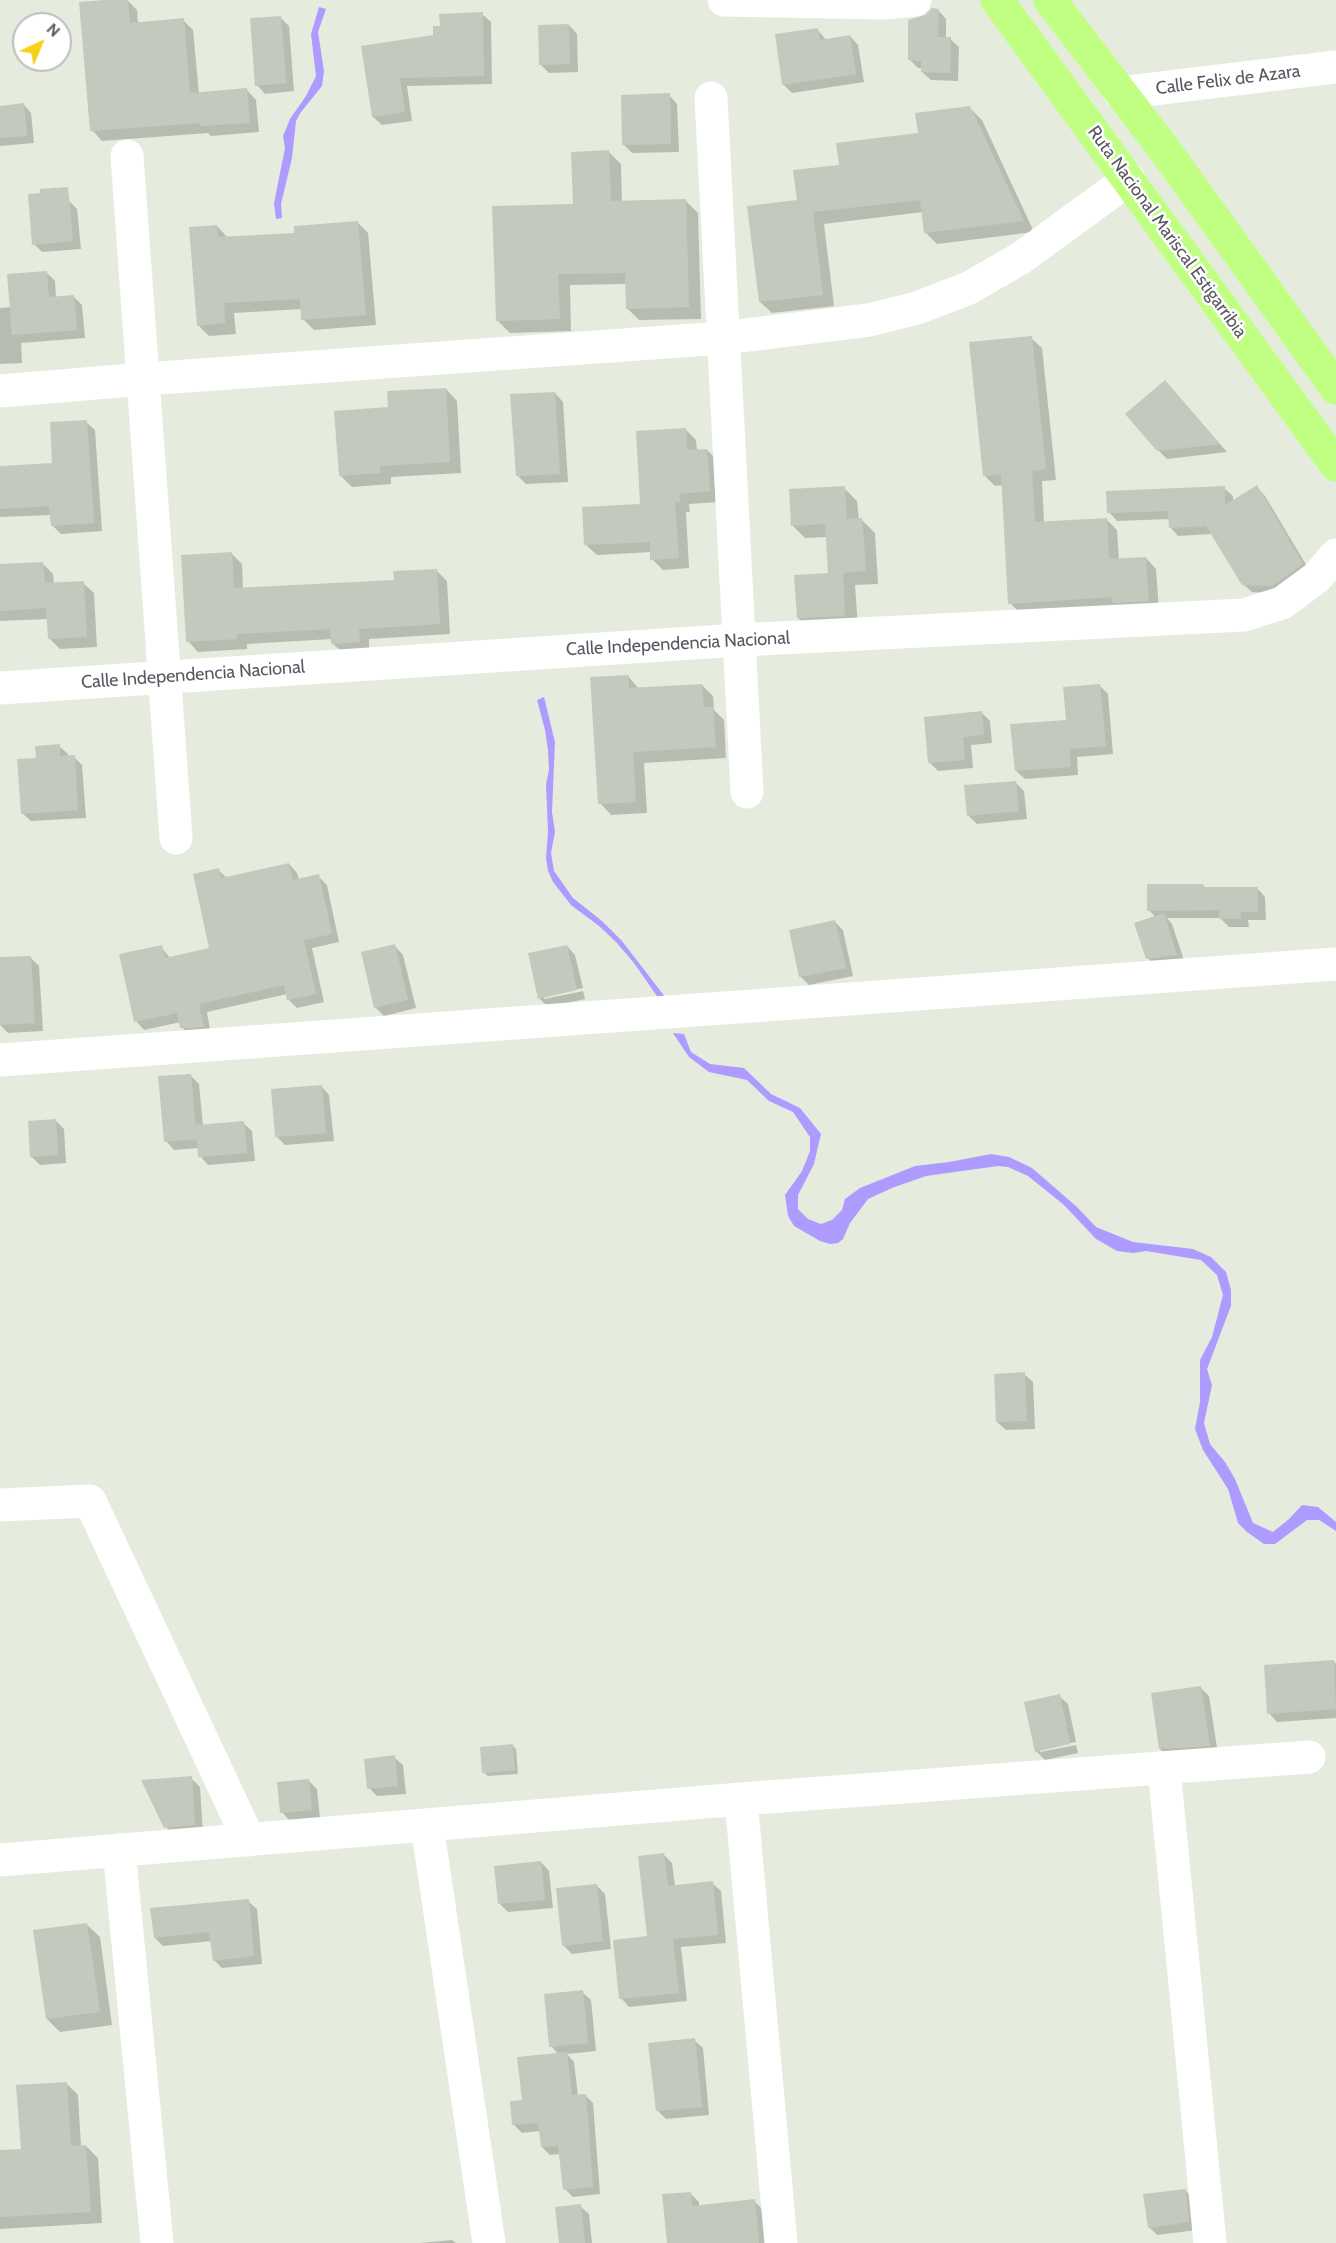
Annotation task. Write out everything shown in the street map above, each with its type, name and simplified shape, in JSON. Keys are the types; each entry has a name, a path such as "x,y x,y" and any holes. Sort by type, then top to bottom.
{"highway":[{"name":"Ruta Nacional Mariscal Estigarribia","path":"997,0 1336,465"},
{"path":"1050,0 1326,360 1336,388"}],"street":[{"path":"724,0 885,3 915,0"},
{"name":"Calle Felix de Azara","path":"1120,93 1336,67"},
{"path":"711,98 747,792"},
{"path":"127,156 176,838"},
{"path":"0,391 723,338 869,320 917,308 969,288 1021,258 1129,179"},
{"name":"Calle Independencia Nacional","path":"0,688 739,639 1244,615 1282,603 1316,578 1336,555"},
{"path":"0,1060 1336,964"},
{"path":"0,1505 90,1501 249,1840"},
{"path":"0,1860 741,1799 1309,1757"},
{"path":"1164,1768 1210,2243"},
{"path":"741,1799 781,2243"},
{"path":"427,1825 489,2243"},
{"path":"119,1850 157,2243"}],"shaded area":[{"path":"319,7 326,9 318,32 324,71 322,86 296,121 292,158 281,204 282,218 276,219 274,203 285,148 283,136 290,119 316,76 311,34"},
{"path":"544,697 555,742 552,812 555,832 551,853 554,871 573,898 602,921 622,941 669,1002 661,1002 634,963 616,942 571,905 553,882 548,871 546,784 549,770 548,750 537,700"},
{"path":"673,1033 684,1034 691,1052 710,1064 744,1068 771,1094 800,1108 821,1134 814,1164 798,1195 798,1209 808,1219 821,1224 832,1220 842,1210 845,1199 860,1188 915,1166 991,1154 1009,1157 1032,1168 1077,1207 1096,1227 1133,1242 1193,1249 1211,1257 1226,1272 1231,1290 1231,1306 1207,1369 1212,1385 1204,1423 1210,1444 1235,1479 1253,1523 1273,1532 1302,1505 1318,1507 1336,1522 1336,1531 1319,1520 1307,1520 1275,1544 1264,1544 1238,1523 1228,1489 1203,1450 1195,1429 1200,1402 1200,1360 1212,1337 1223,1295 1217,1275 1201,1260 1146,1251 1133,1253 1117,1251 1096,1239 1064,1205 1028,1176 1008,1167 998,1166 926,1176 892,1188 868,1199 850,1223 843,1239 838,1243 830,1244 820,1241 794,1226 788,1216 785,1195 802,1171 810,1151 810,1137 793,1112 769,1101 747,1080 709,1072 689,1057"}],"building":[{"path":"128,0 130,23 184,18 190,93 247,88 250,123 200,126 199,123 90,131 79,2"},
{"path":"932,8 939,9 938,37 951,37 950,73 921,72 921,61 908,60 908,20 925,15"},
{"path":"483,12 484,76 400,78 405,112 372,117 361,46 433,35 433,26 440,26 439,14"},
{"path":"281,16 286,83 255,86 250,18"},
{"path":"569,24 570,64 539,65 538,25"},
{"path":"818,28 820,40 850,35 856,74 782,85 775,34"},
{"path":"670,93 671,144 622,145 621,95"},
{"path":"24,103 27,136 0,138 0,106"},
{"path":"970,106 1024,221 924,233 920,200 813,212 823,295 759,302 747,206 797,200 793,170 839,165 836,143 918,133 915,113"},
{"path":"609,150 611,201 686,199 689,307 626,309 625,273 558,274 560,319 496,321 492,206 573,204 571,152"},
{"path":"68,187 73,241 32,245 28,194 40,193 40,189"},
{"path":"358,221 366,315 301,320 300,299 224,303 225,323 197,326 189,227 217,225 218,237 294,233 294,226"},
{"path":"47,271 49,297 74,295 77,330 12,335 7,274"},
{"path":"1032,336 1046,469 1032,471 1035,522 1107,518 1109,559 1146,557 1149,601 1112,603 1112,597 1008,604 1001,474 983,476 969,342"},
{"path":"1165,380 1220,444 1157,451 1125,414"},
{"path":"446,388 450,462 380,466 380,473 339,476 334,411 388,407 387,391"},
{"path":"555,392 560,474 516,476 510,394"},
{"path":"87,420 94,523 51,526 49,506 0,509 0,466 52,463 50,422"},
{"path":"686,428 687,450 707,449 710,491 679,494 680,502 675,502 679,558 650,560 650,542 584,545 582,507 640,504 636,431"},
{"path":"1257,485 1303,564 1272,586 1242,585 1206,526 1169,528 1168,511 1107,513 1106,491 1225,486 1225,505"},
{"path":"845,486 847,519 862,518 866,571 843,573 845,616 797,618 794,575 828,573 825,524 791,526 789,489"},
{"path":"232,552 234,588 394,580 393,571 437,569 440,624 359,629 360,642 331,644 330,629 237,634 237,639 186,642 181,555"},
{"path":"43,562 45,583 84,581 87,637 48,639 46,608 0,611 0,564"},
{"path":"629,675 629,688 702,684 704,707 713,707 716,747 633,752 636,802 598,804 590,677"},
{"path":"1100,684 1106,746 1069,749 1071,767 1015,771 1010,724 1066,720 1063,687"},
{"path":"982,711 984,735 963,737 965,760 928,763 924,717"},
{"path":"60,744 60,756 75,755 78,810 21,814 17,759 36,758 35,746"},
{"path":"1016,781 1019,811 967,816 964,785"},
{"path":"289,863 293,880 319,874 332,934 304,940 316,994 287,1000 284,985 199,1004 204,1027 180,1028 177,1013 134,1022 119,954 162,945 165,958 209,948 193,874 219,868 221,878"},
{"path":"1147,884 1258,887 1258,912 1241,912 1241,919 1219,919 1219,910 1147,911"},
{"path":"1164,913 1177,955 1146,959 1134,923"},
{"path":"835,920 846,968 799,977 789,930"},
{"path":"395,944 408,1000 374,1008 361,952"},
{"path":"567,945 577,990 538,999 528,953"},
{"path":"31,956 35,1023 0,1025 0,957"},
{"path":"191,1074 197,1139 164,1142 158,1076"},
{"path":"322,1085 326,1133 275,1137 271,1089"},
{"path":"56,1119 58,1155 30,1157 28,1121"},
{"path":"244,1121 247,1153 198,1157 196,1125"},
{"path":"1025,1372 1027,1421 996,1422 994,1374"},
{"path":"1334,1660 1336,1709 1267,1714 1264,1665"},
{"path":"1201,1686 1210,1746 1159,1749 1151,1693"},
{"path":"1060,1694 1070,1744 1035,1752 1024,1702"},
{"path":"513,1744 515,1770 482,1773 480,1747"},
{"path":"395,1755 398,1786 367,1789 364,1759"},
{"path":"192,1776 195,1825 164,1828 141,1780"},
{"path":"309,1779 312,1810 280,1813 277,1782"},
{"path":"664,1853 668,1886 713,1881 718,1935 673,1939 679,1993 619,1999 613,1940 647,1936 638,1856"},
{"path":"541,1861 545,1900 498,1904 494,1866"},
{"path":"597,1884 603,1941 562,1946 556,1888"},
{"path":"249,1899 254,1956 213,1961 209,1932 154,1938 150,1908"},
{"path":"87,1923 100,2012 46,2019 33,1930"},
{"path":"583,1990 588,2043 549,2047 544,1994"},
{"path":"695,2038 702,2107 656,2111 648,2043"},
{"path":"567,2052 572,2095 586,2094 593,2187 563,2190 558,2146 541,2147 538,2123 512,2125 510,2101 522,2100 517,2057"},
{"path":"67,2082 71,2146 86,2145 91,2212 0,2217 0,2150 21,2149 16,2085"},
{"path":"1186,2189 1189,2222 1148,2228 1143,2194"},
{"path":"691,2192 692,2206 755,2199 759,2243 667,2243 662,2194"},
{"path":"581,2204 585,2243 559,2243 555,2207"}]}
